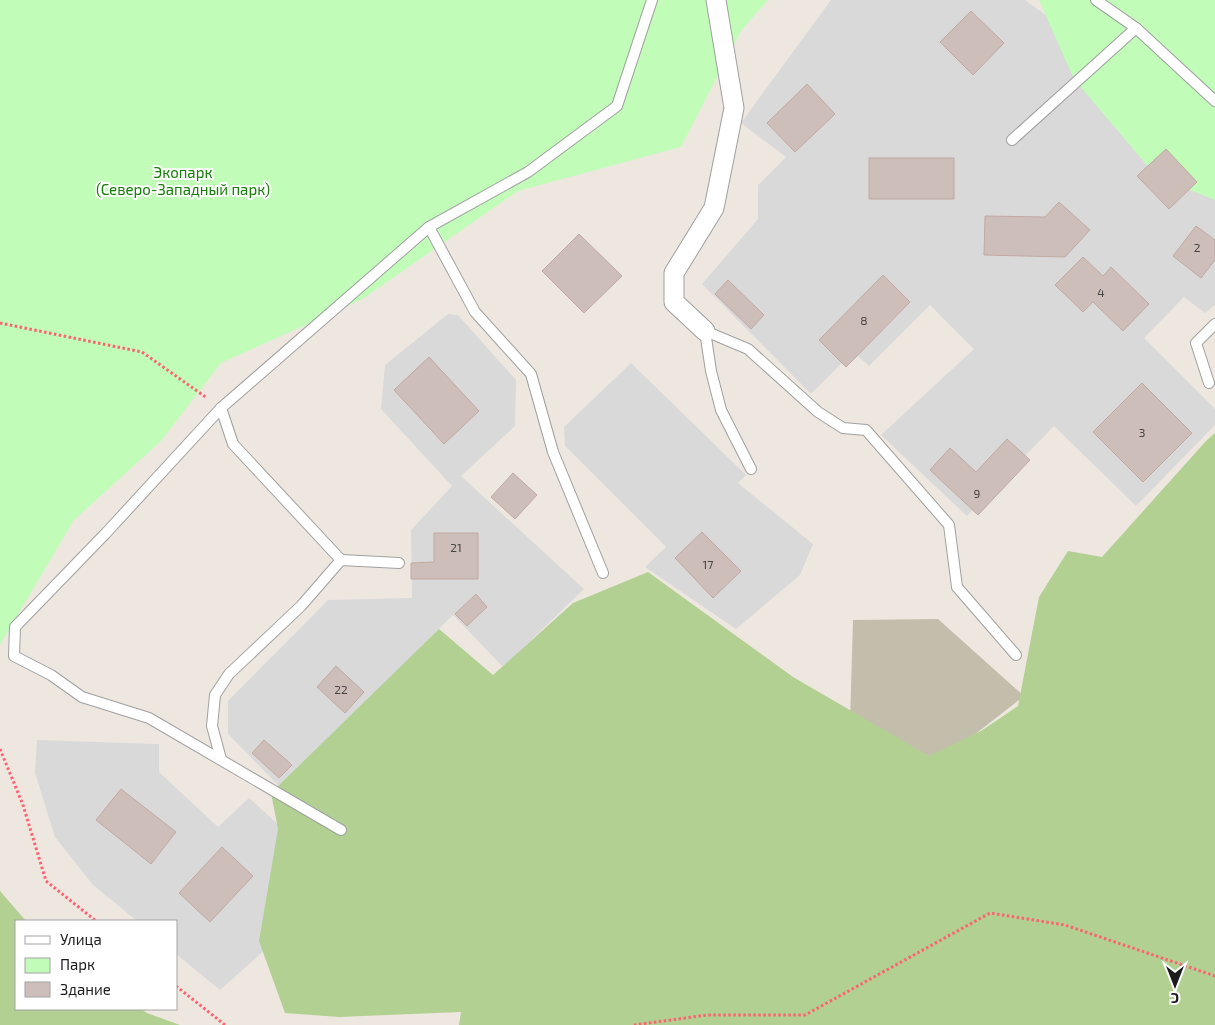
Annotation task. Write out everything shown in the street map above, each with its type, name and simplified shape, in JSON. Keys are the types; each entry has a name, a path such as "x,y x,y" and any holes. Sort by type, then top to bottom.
{"street":[{"path":"705,331 674,302 674,274 714,208 734,108 716,0"}],"lane":[{"path":"341,830 149,718 82,697 51,675 14,656 15,628 221,408 429,227 528,172 617,106 652,0"},
{"path":"1096,0 1136,28 1215,101"},
{"path":"1012,140 1136,28"},
{"path":"429,227 475,312 531,374 553,452 603,573"},
{"path":"1209,383 1196,343 1215,324"},
{"path":"705,331 711,371 720,410 751,469"},
{"path":"705,331 748,348 818,412 843,428 866,430 949,525 957,587 1016,655"},
{"path":"221,408 234,444 340,560 399,563"},
{"path":"221,759 212,726 215,695 229,674 301,606 340,560"}],"path":[{"path":"0,323 142,352 221,408"},
{"path":"0,749 23,805 46,881 95,920"},
{"path":"634,1025 707,1015 806,1015 990,913 1065,925 1215,976"},
{"path":"178,988 225,1025"}],"shaded area":[{"path":"831,0 1025,0 1080,40 1215,159 1215,305 1205,313 1184,297 1144,338 1215,409 1215,425 1136,506 1054,426 967,516 881,435 974,349 930,305 869,366 858,356 846,367 842,363 811,394 702,284 758,219 758,185 786,157 741,123"},
{"path":"448,314 458,315 516,380 515,426 461,476 584,589 503,667 453,615 280,787 228,734 228,701 328,600 412,598 411,530 452,486 381,409 385,365"},
{"path":"631,363 746,475 738,483 813,544 800,575 736,629 645,567 666,547 565,446 564,427"},
{"path":"938,619 1024,696 941,761 850,723 853,620"},
{"path":"37,740 159,744 159,772 218,827 249,798 292,837 275,941 220,990 178,956 178,920 136,920 93,885 55,837 35,773"}],"green space":[{"name":"Экопарк (Северо-Западный парк)","path":"0,0 768,0 741,31 681,147 518,191 361,300 221,363 161,441 74,520 0,645"},
{"path":"1039,0 1215,0 1215,200 1156,176 1074,79"},
{"path":"1215,433 1215,1025 459,1025 461,1012 339,1017 285,1013 259,941 278,829 271,793 439,629 493,675 573,603 648,572 793,677 929,756 981,731 1018,706 1039,597 1068,551 1102,557"},
{"path":"0,891 25,920 15,920 15,1010 142,1010 180,1025 0,1025"}],"building":[{"path":"971,11 1004,43 973,75 940,42"},
{"path":"807,84 835,114 795,152 767,123"},
{"path":"1166,149 1197,182 1169,209 1137,176"},
{"path":"869,158 954,158 954,199 869,199"},
{"path":"1059,202 1090,230 1065,257 984,255 985,216 1045,217"},
{"path":"1196,226 1215,240 1215,260 1201,278 1173,256"},
{"path":"579,234 622,276 584,313 542,271"},
{"path":"1083,257 1103,276 1111,267 1149,304 1123,331 1093,302 1083,312 1055,285"},
{"path":"883,275 910,302 846,367 819,340"},
{"path":"728,280 764,315 751,329 715,294"},
{"path":"429,357 479,411 444,444 394,390"},
{"path":"1142,383 1192,433 1143,482 1093,432"},
{"path":"1007,439 1030,460 978,515 930,470 950,448 976,472"},
{"path":"513,473 537,495 515,519 491,497"},
{"path":"702,532 741,571 713,598 675,558"},
{"path":"434,533 478,533 478,579 411,579 411,563 434,562"},
{"path":"476,594 487,607 467,626 455,614"},
{"path":"336,666 364,692 345,713 317,687"},
{"path":"264,740 292,765 279,778 252,753"},
{"path":"121,789 176,832 151,864 96,820"},
{"path":"222,847 253,876 210,922 179,893"}]}
